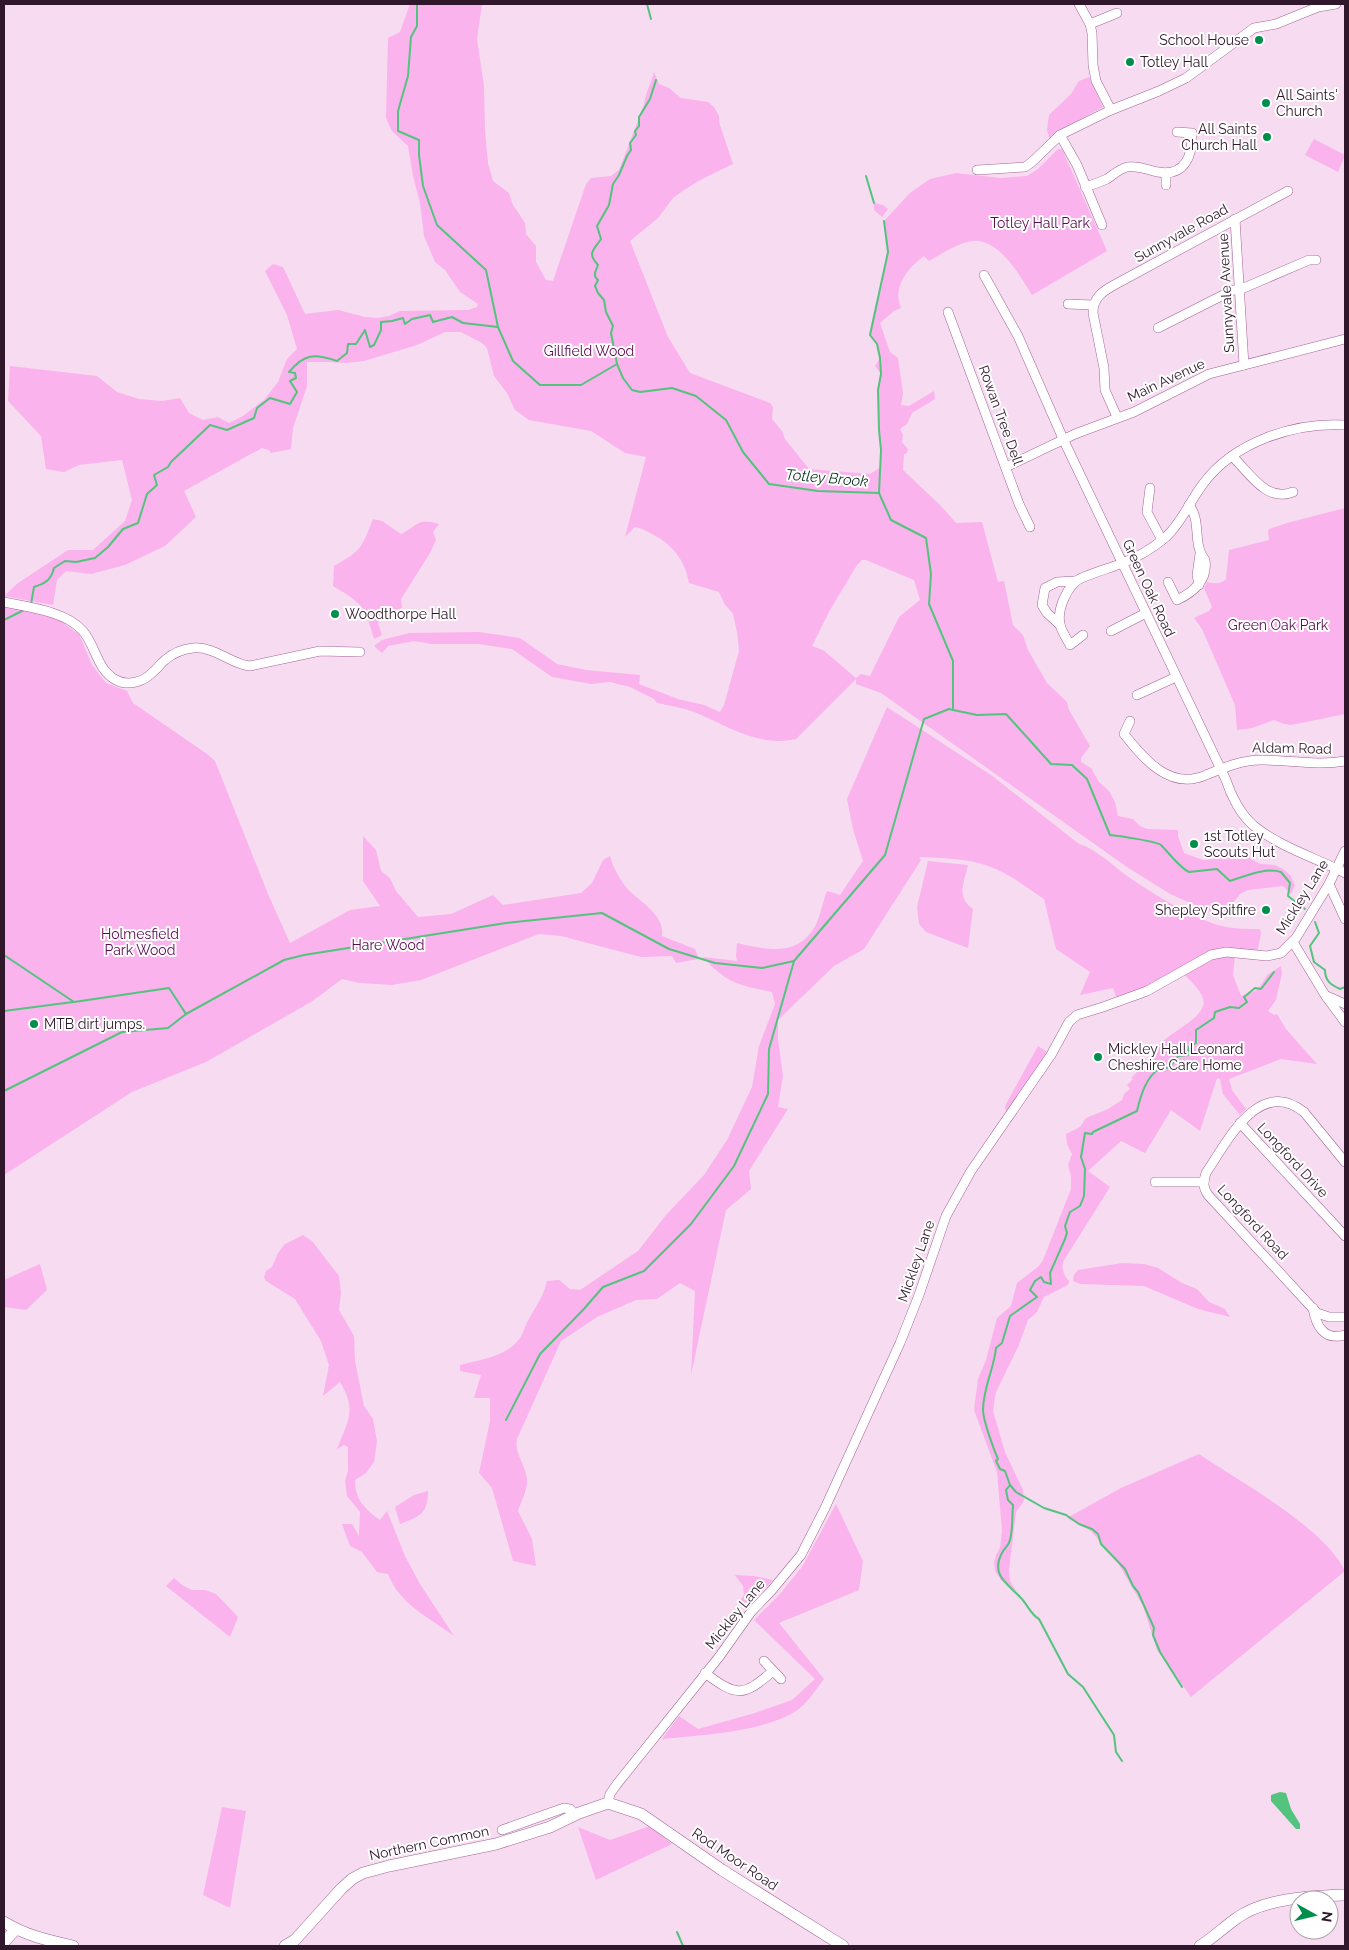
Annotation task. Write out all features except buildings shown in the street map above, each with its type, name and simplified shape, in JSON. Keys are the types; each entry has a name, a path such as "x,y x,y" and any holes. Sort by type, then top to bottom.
{"main road":[{"name":"Northern Common","path":"285,1946 294,1940 341,1889 352,1879 363,1873 496,1844 550,1827 575,1815 608,1803"},
{"name":"Rod Moor Road","path":"608,1803 641,1814 722,1870 843,1946"},
{"path":"1200,1946 1237,1917 1258,1908 1313,1896 1345,1895"},
{"path":"4,1922 16,1929 73,1946"},
{"path":"4,1942 16,1929"}],"street":[{"path":"1079,4 1090,24 1093,41 1094,73 1111,110"},
{"path":"978,170 1025,167 1060,135 1111,110 1186,78 1254,28 1276,24 1316,6 1336,4"},
{"path":"1090,24 1117,13"},
{"path":"1085,187 1101,182 1126,168 1143,167 1155,172 1166,173 1177,169 1188,160 1192,148 1192,133 1177,132"},
{"path":"1060,135 1077,165 1102,225"},
{"path":"1166,173 1166,185"},
{"name":"Sunnyvale Road","path":"1093,305 1102,292 1288,191"},
{"name":"Sunnyvale Avenue","path":"1235,219 1244,365"},
{"path":"1158,328 1233,290 1239,290 1309,260 1316,260"},
{"name":"Green Oak Road","path":"984,275 1018,336 1064,441 1231,795 1253,826 1288,846 1341,871"},
{"path":"1068,304 1093,305 1104,368 1105,390 1117,417"},
{"name":"Rowan Tree Dell","path":"948,312 1018,504 1030,527"},
{"name":"Main Avenue","path":"1006,467 1117,417 1134,412 1204,376 1345,339"},
{"path":"1084,635 1070,645 1060,625 1047,613 1042,605 1045,588 1057,582 1075,581 1123,563 1162,540 1177,525 1209,476 1218,466 1253,444 1292,430 1317,426 1345,426"},
{"path":"1232,456 1255,482 1273,494 1287,495 1294,492"},
{"path":"1150,488 1147,512 1162,540"},
{"path":"1168,582 1177,600 1196,589 1206,569 1205,560 1200,554 1195,514 1189,505"},
{"path":"1060,625 1062,604 1075,581"},
{"path":"4,602 54,612 70,621 82,630 98,661 108,674 117,680 131,683 139,681 153,672 164,660 191,648 221,654 242,666 250,666 320,651 360,652"},
{"path":"1111,630 1146,613"},
{"path":"1137,695 1176,677"},
{"name":"Aldam Road","path":"1130,721 1124,734 1139,753 1161,772 1176,779 1201,778 1220,769 1246,761 1260,760 1310,764 1345,761"},
{"name":"Mickley Lane","path":"608,1803 610,1794 617,1784 731,1641 751,1612 792,1566 804,1548 825,1508 900,1344 946,1216 971,1171 1050,1055 1069,1022 1077,1015 1147,991 1212,955 1226,952 1272,956 1281,953 1293,942 1329,884 1341,871 1345,851"},
{"path":"1329,884 1345,919"},
{"path":"1293,942 1325,995 1345,1022"},
{"path":"1325,995 1345,1004"},
{"name":"Longford Road","path":"1345,1162 1304,1112 1288,1102 1274,1101 1248,1114 1240,1123 1206,1174 1204,1182 1208,1195 1313,1308 1322,1315 1345,1317"},
{"name":"Longford Drive","path":"1240,1123 1345,1236"},
{"path":"1154,1182 1204,1182"},
{"name":"Longford Road","path":"1313,1308 1316,1323 1323,1331 1334,1335 1345,1334"},
{"path":"764,1661 781,1679"},
{"path":"705,1673 724,1688 734,1691 747,1690 756,1686 773,1671"},
{"name":"Northern Common","path":"502,1830 564,1808 570,1809 575,1815"}],"green space":[{"path":"410,4 482,4 477,39 484,86 488,163 493,181 509,193 513,205 525,223 526,234 536,246 536,262 546,280 553,281 586,184 591,178 611,176 619,170 644,105 654,72 659,84 669,88 681,98 708,102 714,107 719,116 719,122 733,164 702,179 673,198 658,218 630,241 668,337 690,373 770,403 773,407 772,419 809,469 870,474 881,467 878,390 881,374 875,366 880,358 877,344 870,335 888,252 884,221 910,193 930,179 956,173 1000,178 1027,176 1038,169 1058,149 1062,149 1107,251 1032,295 1010,262 996,248 979,241 967,242 953,247 929,261 924,256 912,266 900,285 899,300 901,308 894,311 880,323 890,352 898,358 903,393 901,405 909,406 934,391 935,399 912,413 907,424 900,429 903,435 902,442 908,449 907,453 904,454 903,470 956,523 982,522 998,582 1004,581 1013,625 1023,635 1028,650 1047,683 1067,702 1069,710 1090,746 1081,758 1081,762 1091,768 1099,782 1109,791 1115,802 1118,816 1133,819 1140,826 1147,829 1178,830 1178,836 1184,853 1203,860 1246,856 1260,864 1275,865 1290,875 1295,885 1291,894 1283,886 1248,890 1240,894 1222,917 1170,894 1127,867 881,693 856,684 856,679 796,739 783,741 746,735 689,710 657,703 654,699 630,687 610,682 591,684 552,677 512,649 478,644 431,644 414,641 388,646 382,653 374,646 382,640 409,633 479,632 520,638 557,664 586,670 640,675 639,684 720,712 724,705 739,651 733,614 724,603 719,592 689,583 684,566 676,553 658,537 635,527 625,537 646,457 625,453 591,431 529,420 515,410 507,393 494,376 487,348 482,343 461,332 445,332 417,345 364,361 346,363 307,362 307,386 293,428 291,449 271,453 269,450 262,448 184,491 196,517 165,546 125,565 91,574 66,571 57,580 53,605 4,596 18,583 68,550 93,550 125,521 132,500 122,460 79,465 64,472 46,469 41,436 8,401 10,366 97,376 117,392 139,399 162,401 180,398 189,413 203,420 218,417 229,423 243,416 264,400 278,382 287,359 297,349 287,315 265,271 273,264 283,267 305,314 338,310 365,317 378,318 400,311 468,310 477,307 478,304 460,292 445,270 435,262 424,236 420,203 408,146 392,131 386,118 388,38 400,32","holes":["862,560 914,580 920,600 899,617 870,676 861,674 856,678 823,650 812,646 830,610 857,565"]},
{"path":"1089,77 1103,107 1057,132 1050,140 1047,130 1049,115 1071,94 1079,81"},
{"path":"1314,139 1345,155 1338,172 1305,155"},
{"path":"874,203 883,205 888,209 882,217 874,210"},
{"name":"Green Oak Park","path":"1345,508 1345,714 1291,725 1274,720 1252,728 1237,730 1235,705 1202,629 1194,618 1209,611 1212,607 1204,588 1207,582 1218,583 1226,579 1229,550 1269,540 1269,529"},
{"path":"373,519 382,521 401,534 418,523 426,521 439,524 433,532 436,540 430,553 401,599 402,608 384,614 378,623 382,635 374,639 365,612 351,597 333,586 334,566 360,548"},
{"name":"Holmesfield Park Wood","path":"10,606 50,614 79,634 92,665 106,683 127,691 133,703 215,761 268,894 290,943 350,910 380,906 363,881 363,836 376,850 381,871 390,878 396,891 418,917 451,914 493,895 503,905 581,893 592,883 603,860 610,856 616,872 626,887 650,909 659,921 662,928 662,936 695,949 699,959 676,963 672,956 641,957 561,936 539,934 421,980 392,985 360,983 342,979 311,1002 206,1062 132,1092 4,1175 4,607"},
{"path":"887,707 991,775 1079,844 1098,853 1127,876 1160,897 1186,912 1211,923 1231,928 1260,929 1261,934 1257,953 1226,949 1210,951 1151,985 1117,999 1113,988 1080,995 1090,972 1056,949 1044,899 1010,876 980,863 945,858 919,857 921,860 864,949 834,966 778,1020 778,1039 783,1076 778,1107 788,1109 749,1171 751,1189 726,1210 691,1375 695,1291 680,1283 657,1299 636,1300 597,1317 561,1341 517,1439 517,1450 525,1469 527,1480 518,1511 532,1539 536,1566 513,1561 492,1488 479,1473 490,1421 490,1398 474,1398 481,1375 460,1371 460,1365 501,1353 515,1344 540,1300 547,1281 559,1280 570,1289 580,1290 638,1251 666,1215 704,1175 727,1140 752,1087 759,1046 775,1004 772,992 733,982 711,966 703,957 737,961 737,943 767,949 787,948 796,945 805,939 815,927 827,891 840,895 863,861 853,829 847,799"},
{"path":"928,861 968,865 963,884 963,895 964,900 973,909 968,948 926,932 919,924 917,907"},
{"path":"1220,955 1235,956 1233,975 1241,996 1255,991 1267,975 1281,966 1282,973 1276,1000 1268,1011 1274,1015 1277,1014 1286,1029 1317,1064 1281,1059 1229,1079 1232,1090 1246,1109 1240,1115 1223,1094 1220,1079 1217,1078 1200,1131 1171,1110 1145,1153 1121,1141 1088,1171 1110,1187 1063,1262 1063,1272 1069,1281 1068,1285 1044,1297 1037,1312 1028,1320 1018,1347 996,1392 994,1403 993,1411 1005,1452 1023,1490 1024,1501 1016,1512 1009,1570 1010,1581 1017,1592 1001,1580 995,1571 994,1563 1000,1548 1002,1531 997,1472 974,1410 978,1379 986,1360 997,1318 1011,1306 1017,1283 1039,1266 1043,1260 1071,1189 1071,1176 1068,1165 1072,1154 1067,1144 1066,1134 1080,1127 1086,1118 1108,1109 1122,1100 1124,1094 1130,1089 1127,1085 1133,1079 1131,1078 1153,1056 1156,1048 1199,1013 1203,1006 1202,995 1183,973 1209,958"},
{"path":"1038,1046 1047,1052 1006,1113 1005,1106"},
{"path":"303,1235 312,1241 339,1276 341,1293 339,1310 354,1336 355,1361 364,1406 373,1419 377,1441 374,1462 366,1473 355,1480 359,1499 365,1508 380,1520 387,1511 405,1556 420,1584 454,1636 416,1610 393,1585 388,1574 377,1572 362,1552 350,1546 342,1524 352,1524 359,1536 360,1512 347,1496 345,1481 348,1471 348,1447 344,1445 337,1449 349,1415 348,1400 340,1382 323,1396 329,1365 321,1341 295,1299 266,1281 264,1277 266,1271 272,1267 278,1253 285,1244"},
{"path":"1122,1263 1144,1264 1158,1268 1182,1283 1197,1289 1209,1302 1225,1309 1230,1317 1198,1309 1144,1286 1080,1284 1073,1281 1074,1275 1078,1270"},
{"path":"40,1264 47,1290 26,1310 4,1307 4,1280"},
{"path":"1199,1454 1280,1506 1300,1522 1334,1554 1345,1571 1191,1697 1157,1650 1143,1606 1118,1563 1091,1531 1067,1518 1121,1488"},
{"path":"428,1491 428,1499 422,1513 400,1524 395,1507 414,1495"},
{"path":"836,1504 863,1561 859,1590 779,1623 824,1679 796,1711 767,1724 713,1734 662,1739 679,1716 698,1729 755,1713 792,1700 815,1679 754,1620 779,1595 802,1567"},
{"path":"735,1575 773,1580 750,1604 740,1601 744,1595 743,1586"},
{"path":"174,1578 192,1590 205,1590 216,1594 238,1617 230,1637 166,1586"},
{"path":"222,1807 246,1811 230,1908 203,1895"},
{"path":"650,1826 672,1844 596,1880 578,1827 610,1840"}],"shaded area":[{"path":"1280,1792 1286,1793 1291,1809 1300,1824 1300,1829 1296,1829 1271,1801 1271,1795"}],"waterway":[{"name":"Totley Brook","path":"417,4 417,26 411,37 408,76 398,111 398,131 419,140 423,186 437,225 486,270 498,327 513,361 540,385 581,385 617,364 623,378 632,390 640,392 672,388 696,396 726,420 743,452 769,484 818,491 879,493 891,520 926,538 931,574 929,604 953,661 953,710 977,715 1006,714 1051,764 1072,765 1087,779 1110,835 1157,843 1189,872 1217,869 1230,881 1262,871 1281,872 1290,883 1288,896 1305,909"},
{"path":"647,4 651,19"},
{"path":"617,364 611,333 613,326 606,312 604,300 595,286 598,280 595,275 598,265 593,258 592,252 601,239 597,226 609,205 613,184 631,150 630,143 636,135 635,131 639,126 639,117 650,99 656,80"},
{"path":"866,176 874,203"},
{"path":"879,493 881,450 878,390 881,374 877,344 870,335 888,252 884,221"},
{"path":"31,604 34,587 47,580 54,568 65,561 76,562 95,558 108,547 123,529 138,523 147,494 157,485 154,475 168,467 210,425 227,430 254,418 257,408 270,398 290,404 297,392 290,381 296,378 295,373 289,372 305,358 316,356 337,361 347,353 348,344 356,344 365,330 370,347 374,345 381,330 381,322 403,318 405,324 412,319 430,315 433,322 452,317 463,323 498,327"},
{"path":"4,620 24,610"},
{"path":"4,1091 122,1032 168,1028 186,1014 284,960 304,955 506,923 602,913 669,949 715,963 762,968 794,961 885,855 924,719 949,709 953,710"},
{"name":"Totley Brook","path":"1315,922 1319,933 1310,946 1314,962 1325,970 1327,980 1331,984 1340,989 1345,987"},
{"path":"4,955 74,1002 169,988 186,1014"},
{"path":"506,1420 540,1354 603,1287 644,1271 691,1224 734,1166 768,1094 769,1049 794,961"},
{"path":"1182,1687 1160,1652 1153,1635 1154,1628 1138,1592 1125,1569 1101,1544 1098,1534 1066,1515 1044,1508 1016,1492 1010,1485 1005,1471 1000,1469 996,1461 998,1459 983,1415 983,1402 996,1348 1002,1343 1010,1316 1037,1297 1030,1290 1035,1281 1041,1277 1044,1282 1051,1284 1050,1273 1067,1233 1065,1226 1070,1212 1080,1206 1084,1196 1085,1169 1081,1157 1085,1133 1092,1134 1137,1111 1142,1092 1151,1076 1161,1067 1169,1068 1178,1056 1188,1055 1189,1047 1196,1043 1196,1030 1214,1018 1215,1012 1230,1007 1239,1008 1247,1002 1244,997 1255,988 1261,989 1274,972"},
{"path":"4,1011 73,1002"},
{"path":"1010,1485 1006,1490 1008,1500 1013,1505 1012,1532 1008,1545 999,1561 999,1573 1039,1619 1068,1674 1083,1687 1114,1735 1116,1752 1122,1761"},
{"path":"677,1932 683,1946"}],"place":[{"name":"School House","path":"1259,40"},
{"name":"Totley Hall","path":"1130,62"},
{"name":"All Saints' Church","path":"1266,103"},
{"name":"All Saints Church Hall","path":"1267,137"},
{"name":"Woodthorpe Hall","path":"335,614"},
{"name":"1st Totley Scouts Hut","path":"1194,844"},
{"name":"Shepley Spitfire","path":"1266,910"},
{"name":"MTB dirt jumps.","path":"34,1024"},
{"name":"Mickley Hall Leonard Cheshire Care Home","path":"1098,1057"}],"park label":[{"name":"Totley Hall Park","path":"1040,223"},
{"name":"Gillfield Wood","path":"589,351"},
{"name":"Hare Wood","path":"388,945"}]}
